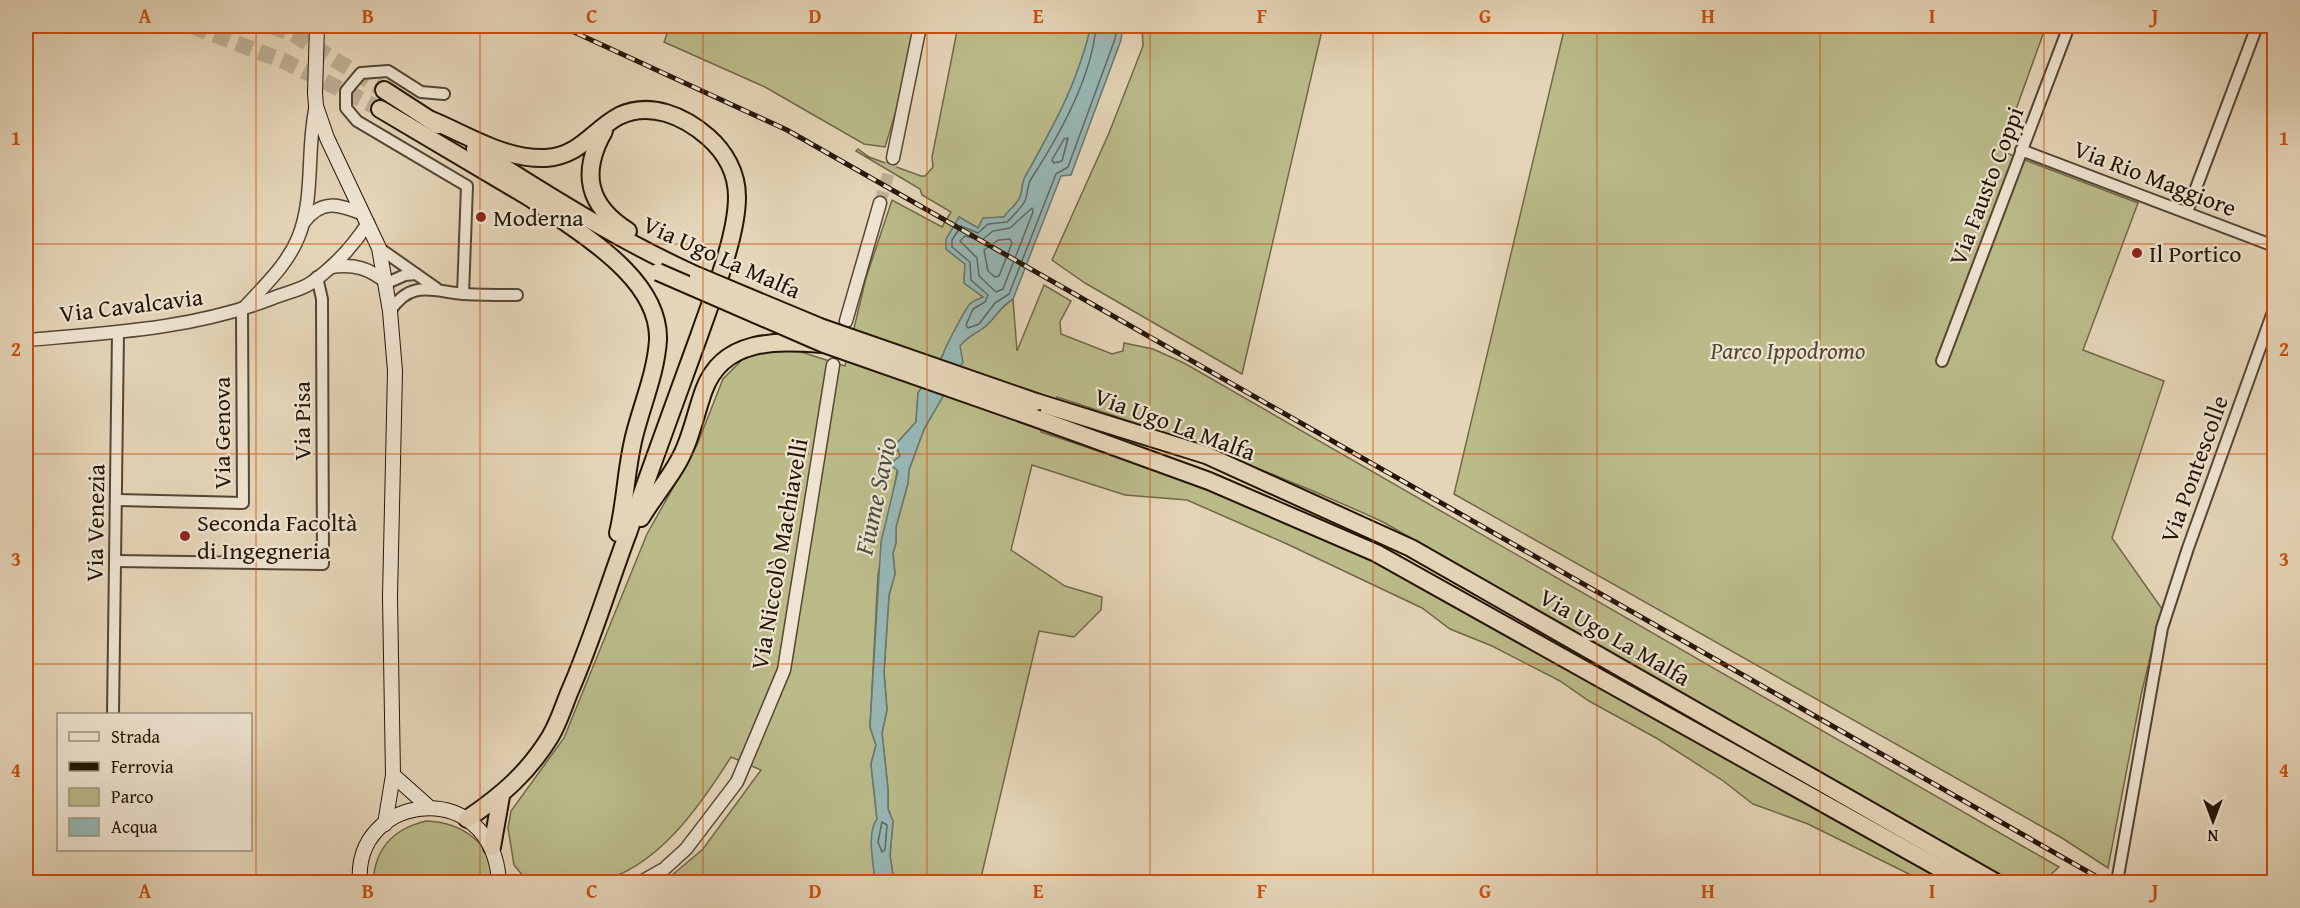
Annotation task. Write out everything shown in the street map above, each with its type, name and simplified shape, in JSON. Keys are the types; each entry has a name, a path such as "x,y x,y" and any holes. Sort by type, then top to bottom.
{"highway":[{"name":"Via Ugo La Malfa","path":"384,90 556,201 652,255 698,276 820,327 1036,402 1206,455 1411,548 1995,882"},
{"name":"Via Ugo La Malfa","path":"380,109 658,272 825,344 1209,481 1376,553 1964,882"},
{"path":"431,120 495,149 525,158 563,155 606,128 618,117 644,110 664,111 686,121 724,153 737,195 735,220 712,298 587,653 551,736 528,768 501,796 466,819"},
{"path":"606,128 596,147 590,168 595,199 608,216 622,227 698,276"},
{"path":"528,196 623,267 652,309 658,338 655,366 634,435 623,514 587,653"},
{"path":"621,553 656,493 675,468 686,447 705,387 727,356 751,345 792,342 825,344"},
{"path":"492,847 501,796"}],"main road":[{"path":"317,26 316,100 327,138 379,248 387,283 390,311 395,370 390,597 393,775 385,824"},
{"path":"393,775 430,808"},
{"path":"360,882 362,856 373,835 385,824 405,812 430,808 448,810 466,819 481,831 492,847 498,863 499,882"}],"street":[{"path":"893,158 920,26"},
{"name":"Via Fausto Coppi","path":"1942,361 2069,26"},
{"path":"2187,212 2257,26"},
{"path":"444,94 421,92 388,72 361,73 346,91 346,108 357,121 466,186 463,294"},
{"path":"242,310 280,268 298,238 306,206 311,126 316,100"},
{"name":"Via Rio Maggiore","path":"2021,150 2274,246"},
{"path":"846,321 880,203"},
{"path":"302,225 319,207 333,205 365,218"},
{"name":"Via Cavalcavia","path":"26,340 118,332 204,320 242,310 310,284 331,267 365,218"},
{"path":"379,248 436,288 463,294 517,295"},
{"path":"331,267 350,265 364,268 387,283 405,275 416,274"},
{"name":"Via Pisa","path":"116,561 323,564 322,299 317,278"},
{"path":"390,311 406,294 436,288"},
{"name":"Via Pontescolle","path":"2117,882 2158,646 2188,548 2274,309"},
{"name":"Via Genova","path":"117,500 243,503 242,310"},
{"name":"Via Venezia","path":"113,713 118,332"},
{"name":"Via Niccolò Machiavelli","path":"640,882 664,869 686,849 737,782 784,670 833,365"}],"green space":[{"path":"670,26 914,26 896,111 885,147 864,144 765,87 664,42"},
{"path":"958,26 1091,26 1072,86 1025,177 1017,202 1004,217 983,219 978,228 959,217 946,249 965,264 964,283 983,297 971,303 965,312 943,355 918,393 916,422 896,444 900,456 878,575 870,727 876,745 871,764 877,819 872,842 875,882 664,882 703,849 761,770 731,757 691,815 658,850 639,864 619,875 597,882 571,884 528,882 514,865 508,828 511,811 564,738 647,534 697,445 723,379 748,354 781,349 798,351 845,366 866,278 892,200 942,227 951,212 922,195 920,189 856,151 858,149 869,157 921,176 925,176 933,167 932,157"},
{"path":"1142,26 1323,26 1242,374 1085,283 1052,260 1109,133 1143,46"},
{"name":"Parco Ippodromo","path":"1565,26 2046,26 2001,151 2138,203 2083,350 2164,381 2112,538 2162,609 2141,695 2108,868 2062,838 1454,494"},
{"path":"1044,285 1071,301 1060,322 1061,334 1112,354 1123,351 1124,343 1153,349 1184,363 2059,867 2043,882 2013,882 1383,522 1222,455 1057,397 1041,432 1195,483 1369,556 1946,882 1925,882 1808,824 1753,804 1722,780 1658,739 1589,701 1560,681 1492,646 1450,629 1422,608 1287,544 1187,500 1125,495 1032,465 1011,550 1065,586 1102,597 1101,610 1074,637 1039,631 980,882 894,882 890,855 893,821 888,809 882,733 887,710 884,672 889,595 895,574 893,553 896,543 896,527 908,483 909,470 924,429 962,363 959,346 987,325 1003,306 1013,299 1017,351"},
{"path":"426,821 451,825 473,837 488,856 492,882 373,882 377,859 388,842 404,829"}],"water":[{"path":"1091,26 1123,26 1121,40 1071,175 1061,176 1013,299 1003,306 987,325 960,346 963,362 924,429 909,470 908,483 896,527 896,543 893,553 895,574 889,595 884,672 887,710 882,733 888,809 893,821 890,855 894,882 875,882 871,841 877,819 871,764 876,745 870,727 881,542 898,471 890,464 900,456 896,444 916,422 918,393 943,355 968,307 983,297 964,283 965,264 946,249 946,239 959,217 978,228 983,218 1004,217 1017,202 1025,177 1072,86"}],"tunnel":[{"path":"192,26 286,62 380,109"},
{"path":"271,26 293,34 384,90"},
{"path":"880,203 893,158"}],"railway":[{"path":"561,26 787,130 2106,882"}],"place":[{"name":"Moderna","path":"481,217"},
{"name":"Il Portico","path":"2137,253"},
{"name":"Seconda Facoltà di Ingegneria","path":"185,536"}],"water label":[{"name":"Fiume Savio","path":"875,496"}]}
